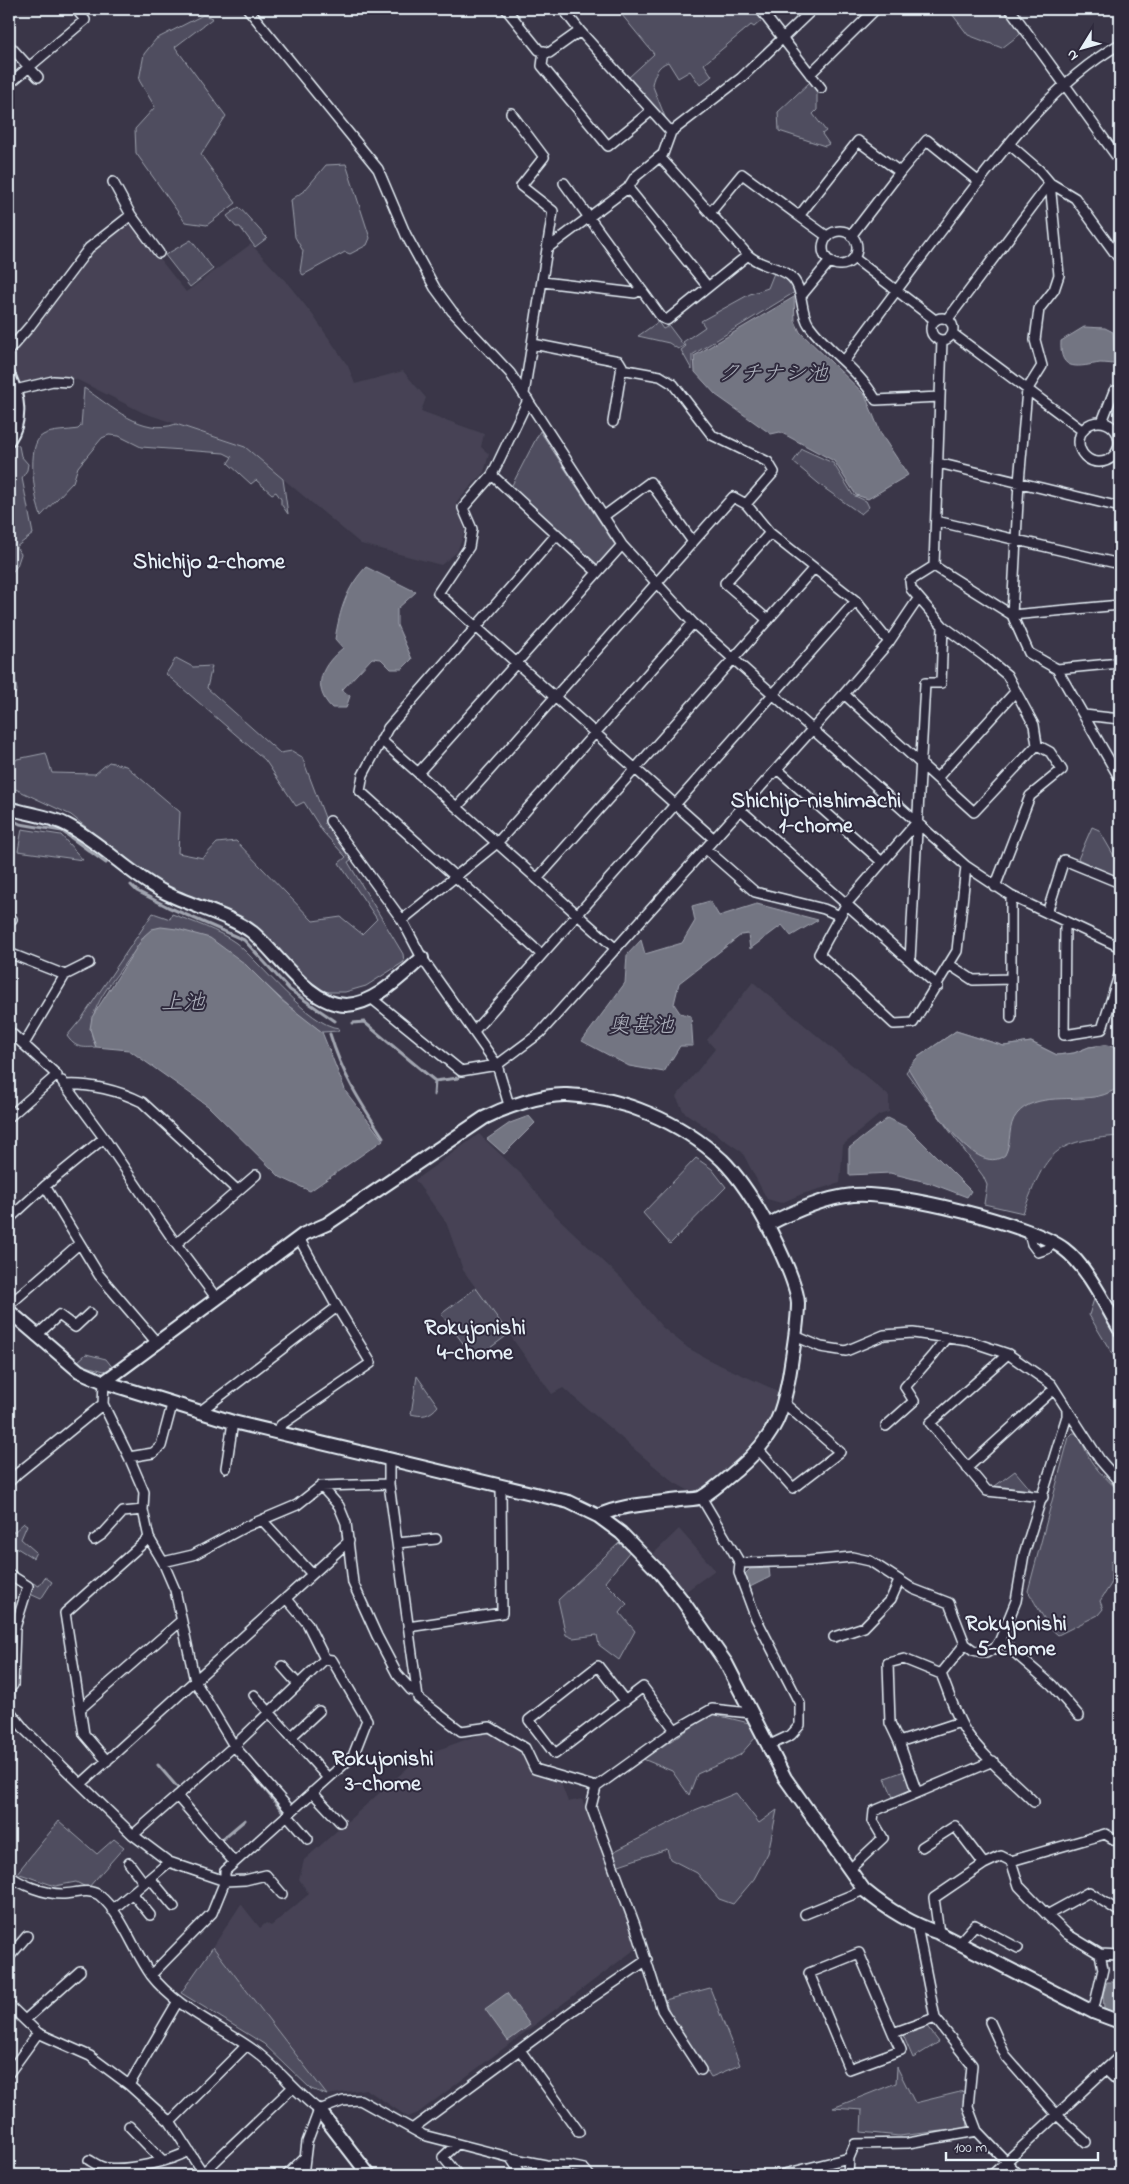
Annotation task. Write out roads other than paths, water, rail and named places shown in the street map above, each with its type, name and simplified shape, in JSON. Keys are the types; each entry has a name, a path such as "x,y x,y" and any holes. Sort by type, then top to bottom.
{"street":[{"path":"9,84 28,66 85,20 76,9"},
{"path":"248,9 378,169 406,235 435,288 452,311 498,359 526,397 622,544 693,623 966,866 1010,896 1120,947"},
{"path":"506,9 539,50 549,53 580,31"},
{"path":"563,9 580,31 671,132"},
{"path":"760,9 821,88"},
{"path":"548,247 628,188 635,177 660,157 671,132 741,78 814,9"},
{"path":"810,74 876,9"},
{"path":"1010,9 1120,161"},
{"path":"845,360 1009,144 1065,85 1102,55 1120,44"},
{"path":"9,45 38,77"},
{"path":"544,51 542,66 608,146 652,111"},
{"path":"511,113 544,157 521,186 553,211 526,397 492,475 463,508 472,529 469,548 438,593 714,839"},
{"path":"851,236 927,140 979,182"},
{"path":"799,216 858,141 900,172"},
{"path":"1009,144 1039,170 1050,183 1075,198 1120,260"},
{"path":"660,157 748,255 757,263 790,275 802,295 807,323 827,346 845,360 865,381 876,400 940,397"},
{"path":"710,213 742,174 828,236"},
{"path":"113,182 131,215 160,252"},
{"path":"564,183 662,318 668,320 748,255"},
{"path":"948,319 1050,183"},
{"path":"1050,183 1059,275 1054,290 1039,309 1035,340 1042,366 1027,390 1019,482 1012,615 1029,653 1057,669 1120,779"},
{"path":"628,188 708,287"},
{"path":"9,350 30,326 89,248 131,215"},
{"path":"828,236 842,232 851,236 856,244 854,258"},
{"path":"828,236 824,250 830,261 841,265 854,258"},
{"path":"854,258 935,320"},
{"path":"802,295 830,261"},
{"path":"543,282 635,293 640,289"},
{"path":"935,320 948,319 953,327 952,334"},
{"path":"935,320 932,327 933,334 942,340"},
{"path":"952,334 1083,431"},
{"path":"942,340 952,334"},
{"path":"934,566 942,340"},
{"path":"533,344 619,361 622,369 613,422"},
{"path":"622,369 660,376 673,384 712,435 768,462 774,472 746,504"},
{"path":"9,376 15,390 18,408 9,439"},
{"path":"15,390 53,381 66,382"},
{"path":"1102,422 1114,391 1120,393"},
{"path":"1102,422 1114,428 1118,434 1119,448 1116,454 1104,462 1090,460 1081,450 1079,443 1083,431 1089,425 1102,422"},
{"path":"938,463 1120,507"},
{"path":"492,475 597,572"},
{"path":"604,516 650,482 693,542"},
{"path":"457,807 656,581 733,498 746,504 770,532 856,601 889,642"},
{"path":"936,522 1120,564"},
{"path":"768,620 725,583 770,532"},
{"path":"541,954 360,791 363,775 388,728 557,534"},
{"path":"418,773 622,544"},
{"path":"934,566 910,582 910,590 943,626 1007,675 1034,724 1037,745"},
{"path":"934,566 1012,615 1120,605"},
{"path":"537,879 814,568"},
{"path":"371,998 461,1072 497,1064 540,1033 844,694 889,642 918,598"},
{"path":"474,1031 856,601"},
{"path":"402,920 497,843 693,623"},
{"path":"910,960 925,683 941,683 943,626"},
{"path":"1057,669 1120,663"},
{"path":"937,778 1016,691"},
{"path":"844,694 974,812 1037,745"},
{"path":"1084,715 1120,719"},
{"path":"381,740 616,949"},
{"path":"995,887 1030,796 1062,770 1050,752 1037,745"},
{"path":"777,769 882,862"},
{"path":"9,808 64,823 105,849 164,892 242,925 262,941 284,966 319,996 344,1005 371,998 422,958"},
{"path":"741,810 938,986"},
{"path":"330,821 402,920 422,958 497,1064 509,1105"},
{"path":"917,822 847,903 818,954 894,1024 913,1023 938,986 957,951 966,866"},
{"path":"706,849 755,892 824,909 840,916"},
{"path":"1047,913 1064,860 1120,883"},
{"path":"1010,896 1011,1018"},
{"path":"1065,922 1064,1034 1102,1029 1120,972"},
{"path":"9,954 66,975"},
{"path":"24,1044 66,975 89,963"},
{"path":"950,965 973,980 1011,979"},
{"path":"9,1031 57,1075 104,1138 176,1244 217,1299"},
{"path":"9,1117 57,1075"},
{"path":"64,1085 76,1084 130,1096 142,1102 237,1190"},
{"path":"104,1382 158,1344 298,1238 328,1224 484,1118 509,1105 565,1095 603,1099 642,1110 697,1141 722,1161 746,1190 767,1225 782,1255 798,1302 785,1404 775,1427 739,1468 701,1497 613,1509 598,1516"},
{"path":"9,1219 45,1186 104,1138"},
{"path":"176,1244 256,1175"},
{"path":"45,1186 99,1274 158,1344"},
{"path":"767,1225 791,1212 821,1202 852,1195 880,1195 908,1199 1028,1230 1053,1241 1066,1250 1083,1271 1120,1330"},
{"path":"277,1431 281,1426 371,1363 298,1238"},
{"path":"9,1305 80,1244"},
{"path":"198,1413 337,1307"},
{"path":"9,1311 79,1372 104,1382 198,1413 568,1502 598,1516 621,1533 661,1574 682,1600 726,1663 768,1749 785,1778 864,1890 879,1903 917,1926 939,1933 1093,2012 1120,2022"},
{"path":"36,1336 59,1315 75,1328 90,1313"},
{"path":"795,1336 821,1347 846,1351 884,1335 913,1333 969,1341 1008,1354 1054,1389 1100,1460 1120,1483"},
{"path":"886,1426 914,1401 905,1387 933,1356 946,1338"},
{"path":"1008,1354 930,1423 987,1491 1043,1497"},
{"path":"104,1382 103,1404 144,1492 143,1510 149,1538 164,1562 175,1590 195,1681 234,1746 308,1839"},
{"path":"967,1468 1054,1389"},
{"path":"9,1482 18,1472 103,1404"},
{"path":"757,1448 793,1488 840,1452 785,1404"},
{"path":"129,1457 153,1452 161,1446 172,1405"},
{"path":"740,1564 809,1561 852,1556 870,1561 913,1589 949,1603 965,1644 972,1650 986,1653 995,1648 1000,1640 1016,1601 1024,1554 1043,1497 1067,1416 1067,1409"},
{"path":"226,1468 233,1422"},
{"path":"389,1459 397,1543 418,1698 461,1731 490,1727 525,1748 536,1769 596,1787"},
{"path":"164,1562 193,1555 262,1520 297,1505 321,1486 390,1484"},
{"path":"408,1627 502,1613 501,1485"},
{"path":"321,1486 339,1506 346,1523 353,1583 369,1618 397,1674 411,1690 417,1691"},
{"path":"701,1497 740,1564 739,1573 755,1616 800,1704 800,1725 791,1735 772,1744 768,1749"},
{"path":"94,1540 103,1534 123,1512 143,1510"},
{"path":"262,1520 312,1574"},
{"path":"107,1761 84,1734 65,1613 149,1538"},
{"path":"397,1543 436,1539"},
{"path":"81,1784 349,1541"},
{"path":"9,1574 28,1586 15,1628 13,1685 9,1689"},
{"path":"834,1638 864,1627 891,1599 899,1581"},
{"path":"286,1598 307,1623 325,1659"},
{"path":"80,1709 181,1621"},
{"path":"1000,1640 1052,1685 1079,1716"},
{"path":"941,1674 965,1644"},
{"path":"133,1834 234,1746 325,1659"},
{"path":"151,1975 212,1913 225,1881 225,1871 353,1756 367,1720 332,1660 325,1659"},
{"path":"917,1793 899,1742 890,1723 888,1663 904,1659 941,1674 960,1722 993,1761 1034,1802"},
{"path":"282,1666 298,1684"},
{"path":"625,1701 598,1666 529,1720 555,1754 625,1701 643,1687 676,1730"},
{"path":"254,1695 328,1778"},
{"path":"702,2070 662,2010 647,1960 591,1807 596,1787 676,1730 712,1709 750,1713"},
{"path":"9,1710 25,1730 133,1834 169,1862 225,1881 246,1880 266,1874 282,1894"},
{"path":"291,1737 319,1710"},
{"path":"899,1742 960,1722"},
{"path":"850,1869 883,1838 873,1821 874,1811 993,1761"},
{"path":"312,1792 340,1822"},
{"path":"177,1796 234,1862"},
{"path":"922,1847 955,1826 984,1864"},
{"path":"1010,1861 1105,1834 1120,1843"},
{"path":"939,1933 934,1898 984,1864 1001,1856 1010,1861 1019,1886 1067,1934 1100,1954 1120,1955"},
{"path":"112,1910 169,1862"},
{"path":"129,1863 174,1907"},
{"path":"9,1875 34,1888 60,1894 90,1891 99,1895 112,1910 151,1975 178,2001 256,2052 292,2088 319,2110 369,2175"},
{"path":"805,1914 864,1890"},
{"path":"1047,1915 1089,1892 1120,1912"},
{"path":"132,1893 150,1915"},
{"path":"958,1944 975,1925 1018,1948"},
{"path":"917,1926 935,2018 972,2065 968,2107 977,2131 1019,2175"},
{"path":"9,1957 27,1936"},
{"path":"859,1953 893,2032 901,2050 848,2069 809,1973 859,1953"},
{"path":"1093,2012 1103,1969 1100,1954"},
{"path":"412,2129 647,1960"},
{"path":"25,2020 80,1970"},
{"path":"130,2085 178,2001"},
{"path":"9,2005 38,2033 90,2056 130,2085 170,2122 204,2174 292,2088"},
{"path":"893,2032 935,2018"},
{"path":"990,2022 1006,2057 1056,2114 1086,2142"},
{"path":"9,2072 38,2033"},
{"path":"170,2122 246,2046"},
{"path":"520,2050 579,2132"},
{"path":"992,2175 1120,2056"},
{"path":"1106,2070 1120,2083"},
{"path":"303,2175 306,2142 319,2110 343,2101 360,2100 423,2135 456,2145 546,2165 570,2166 584,2169 589,2175"},
{"path":"129,2126 163,2161"},
{"path":"848,2175 849,2158 854,2144 908,2143 977,2131"},
{"path":"456,2145 443,2156 458,2175"},
{"path":"89,2160 107,2168 163,2161 177,2158 188,2151"},
{"path":"287,2175 305,2157"},
{"path":"510,2157 522,2175"},
{"path":"780,2175 849,2158"}],"water":[{"name":"クチナシ池","path":"794,297 795,321 800,332 865,395 881,434 908,475 868,499 856,495 834,461 780,432 771,434 716,395 695,372 694,356"},
{"path":"1084,327 1105,328 1113,332 1115,354 1120,357 1120,365 1100,363 1072,366 1063,359 1061,341"},
{"path":"366,567 416,592 397,609 397,625 412,659 402,669 391,669 381,659 372,658 342,690 350,696 346,708 332,708 325,700 322,692 322,676 330,661 343,648 335,639 339,618 353,583"},
{"name":"奥甚池","path":"710,901 719,916 757,904 818,920 791,936 782,925 750,949 748,934 741,935 679,983 674,1004 680,1013 691,1016 693,1046 680,1046 664,1072 629,1066 582,1041 625,983 627,955 641,940 645,954 682,943 695,921 692,906"},
{"name":"上池","path":"161,927 177,929 210,938 244,963 281,1000 322,1032 346,1092 383,1140 310,1191 280,1177 208,1106 129,1050 96,1047 90,1029 92,1017 144,936 152,929"},
{"path":"956,1031 1004,1046 1031,1042 1057,1055 1074,1053 1089,1047 1105,1045 1120,1047 1120,1088 1104,1095 1089,1098 1044,1100 1025,1107 1014,1119 1005,1155 993,1160 979,1156 964,1145 950,1130 908,1068 918,1057"},
{"path":"529,1116 535,1123 504,1154 487,1139 510,1123"},
{"path":"888,1118 908,1128 971,1191 967,1197 930,1183 890,1173 849,1175 849,1148"},
{"path":"769,1568 770,1577 750,1587 745,1574 750,1569"},
{"path":"1107,1982 1120,1982 1120,2015 1104,2008 1103,1994"},
{"path":"507,1993 530,2025 508,2041 485,2009"}],"waterway":[{"path":"9,818 20,824 62,831 106,863"},
{"path":"131,885 137,891 168,907 244,940 290,990 335,1021"},
{"path":"353,1023 364,1022 435,1081 458,1078"},
{"path":"330,1034 352,1087 383,1137"},
{"path":"434,1095 435,1081"},
{"path":"158,1765 178,1788"},
{"path":"251,1772 284,1813"},
{"path":"184,1797 198,1814"},
{"path":"220,1841 245,1820"}],"district":[{"name":"Shichijo 2-chome","path":"209,563"},
{"name":"Shichijo-nishimachi 1-chome","path":"816,814"},
{"name":"Rokujonishi 4-chome","path":"475,1342"},
{"name":"Rokujonishi 5-chome","path":"1016,1638"},
{"name":"Rokujonishi 3-chome","path":"383,1772"}]}
